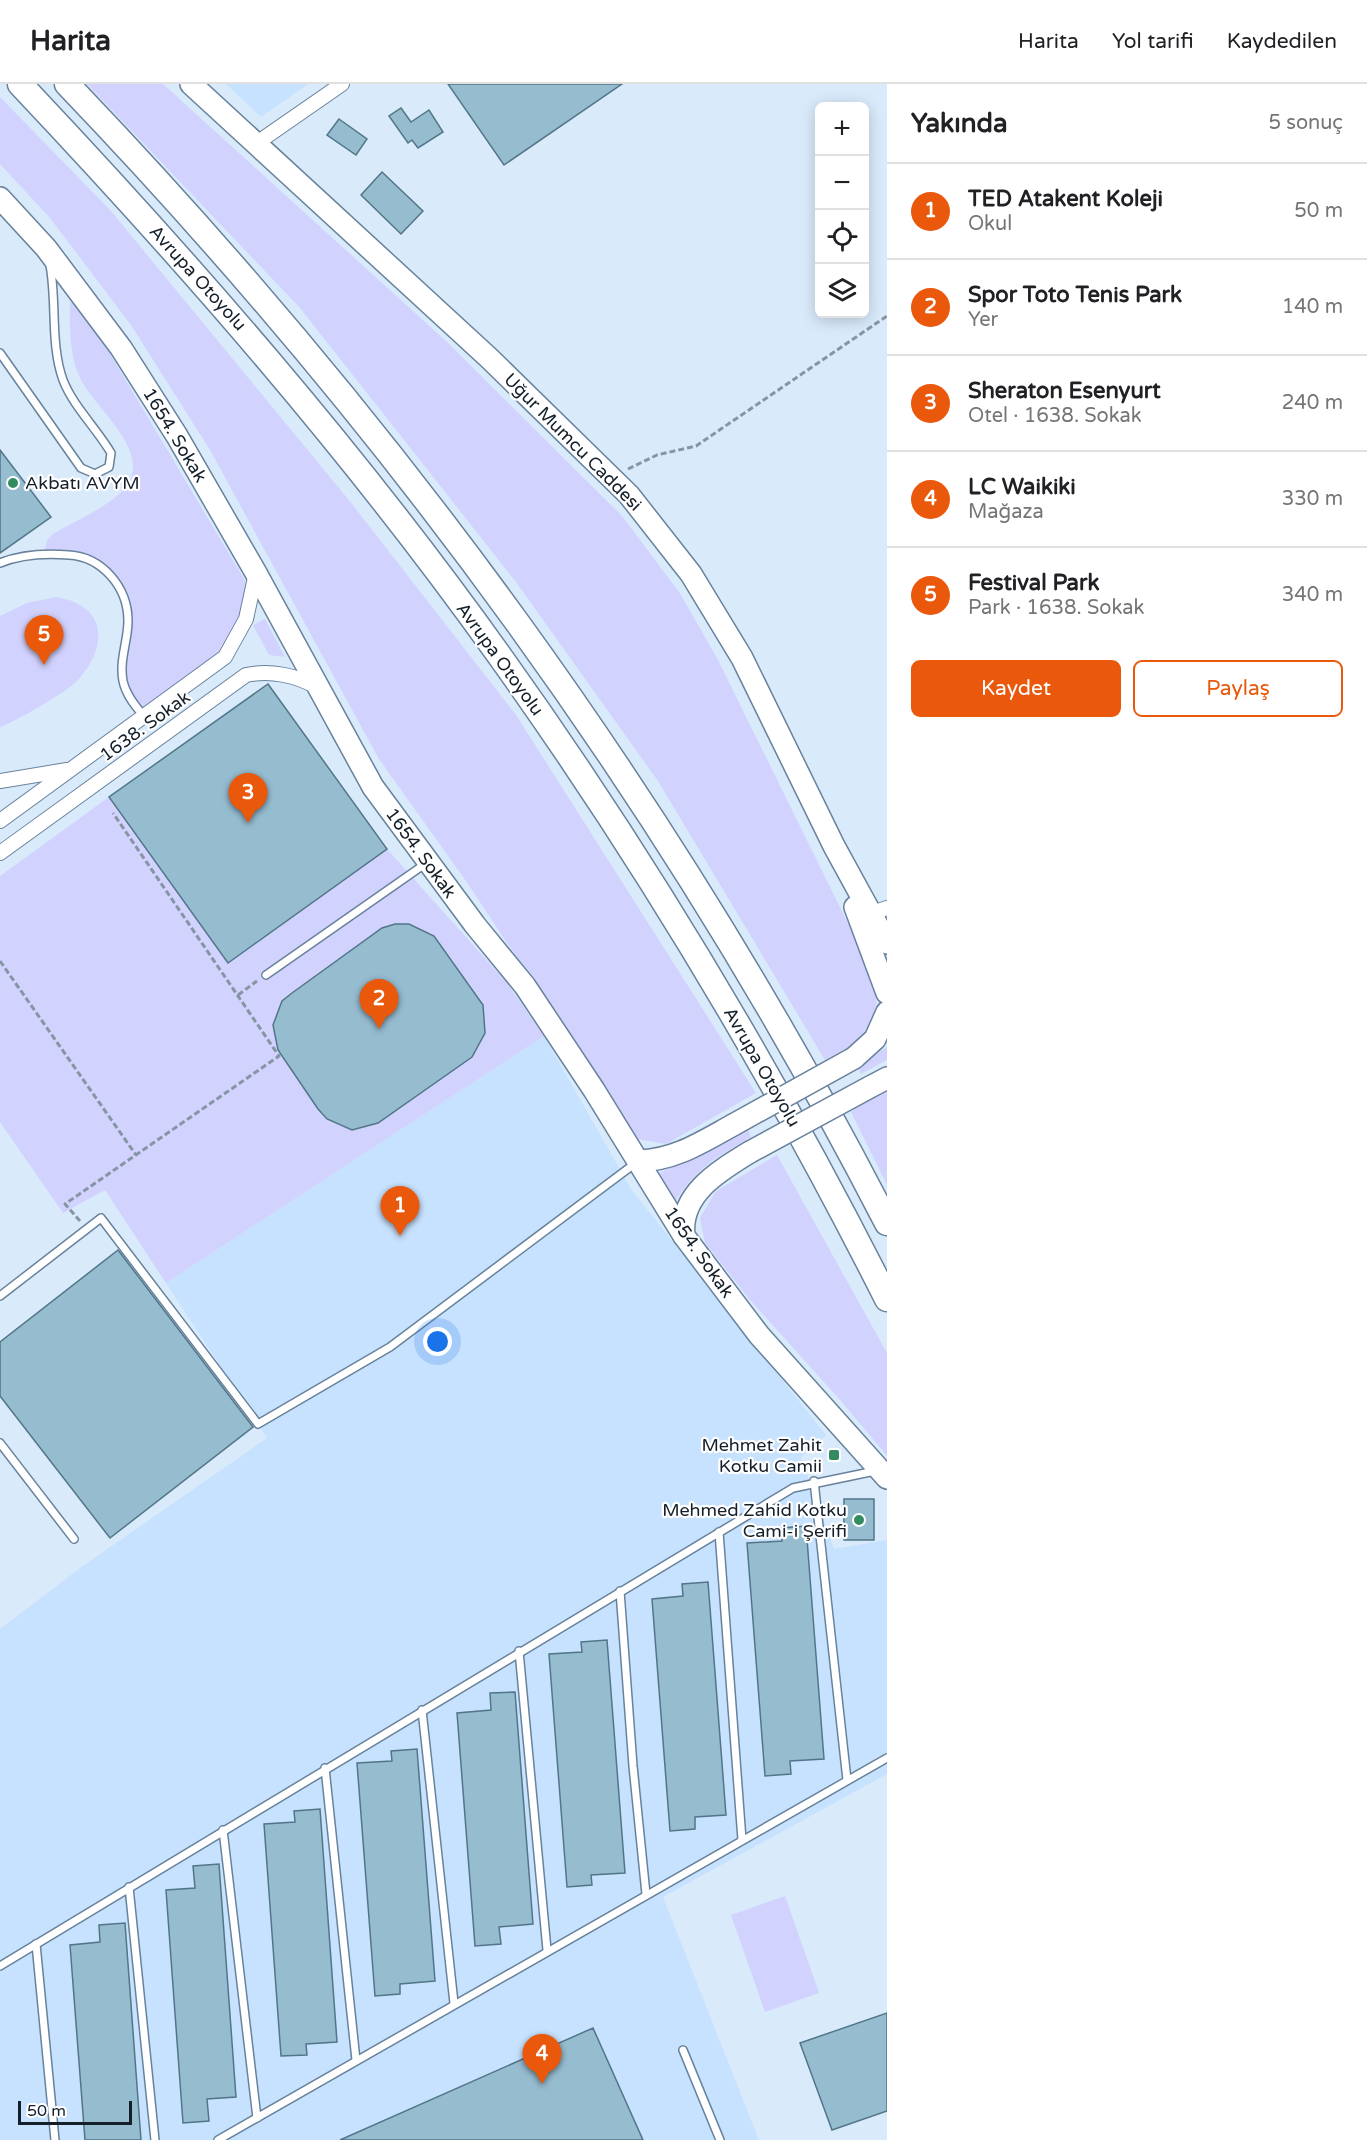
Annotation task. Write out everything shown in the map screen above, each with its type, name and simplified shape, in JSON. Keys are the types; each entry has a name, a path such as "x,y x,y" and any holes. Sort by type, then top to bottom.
{"highway":[{"name":"Avrupa Otoyolu","path":"20,84 98,166 258,347 372,488 498,654 606,810 693,947 828,1184 887,1299"},
{"name":"Avrupa Otoyolu","path":"67,84 196,223 294,335 502,598 618,764 681,866 804,1071 887,1223"}],"main road":[{"name":"Uğur Mumcu Caddesi","path":"191,84 489,358 614,479 691,574 730,639 834,846 879,911 887,944"},
{"name":"1654. Sokak","path":"0,198 46,248 115,339 151,394 256,573 374,787 427,862 525,986 639,1161 684,1236 759,1335 884,1474"},
{"path":"834,846 887,993"},
{"path":"639,1161 660,1160 677,1155 854,1058 875,1039 887,1012"},
{"path":"684,1236 685,1214 698,1191 720,1172 750,1152 879,1082"}],"street":[{"path":"257,143 342,84"},
{"name":"1638. Sokak","path":"0,821 216,664 231,649 246,619 256,573"},
{"name":"1638. Sokak","path":"0,854 246,675 266,672 289,677 322,691"},
{"path":"0,781 72,769"}],"lane":[{"path":"0,353 81,468 95,474 109,466 111,453 63,378 58,357 54,286 46,248"},
{"path":"0,563 25,555 73,555 95,562 111,575 123,596 128,618 122,661 123,683 129,697 144,716"},
{"path":"266,975 427,862"},
{"path":"0,1296 101,1218 258,1424 390,1347 639,1161"},
{"path":"0,1443 74,1539"},
{"path":"0,1966 793,1488 814,1481 884,1474"},
{"path":"814,1481 847,1780"},
{"path":"719,1532 742,1840"},
{"path":"620,1591 646,1894"},
{"path":"519,1652 547,1950"},
{"path":"422,1710 454,2003"},
{"path":"218,2140 454,2003 887,1758"},
{"path":"325,1768 357,2060"},
{"path":"223,1830 257,2118"},
{"path":"129,1887 155,2140"},
{"path":"36,1944 55,2140"},
{"path":"682,2050 720,2140"}],"path":[{"path":"614,479 638,462 696,446 887,316"},
{"path":"87,1229 65,1204 279,1056 113,813"},
{"path":"0,961 136,1155"},
{"path":"237,995 266,975"}],"shaded area":[{"path":"87,84 163,84 447,342 622,516 679,592 717,658 863,954 877,1007 870,1029 860,1039 825,1060 658,781 516,582 300,308"},
{"path":"226,84 308,84 261,117"},
{"path":"0,97 111,211 352,504 516,715 756,1093 666,1144 637,1139 466,881 379,759 210,450 131,325 50,218 0,164"},
{"path":"70,301 97,332 253,594 236,642 144,716 123,683 128,618 117,584 95,562 44,553 47,540 53,534 92,513 120,494 132,473 132,459 127,445 87,390 76,369 71,340"},
{"path":"56,597 86,609 94,619 98,630 98,643 94,656 87,669 70,687 27,714 0,727 0,616 27,603"},
{"path":"265,619 285,657 269,655 253,625"},
{"path":"109,797 228,963 387,849 507,983 544,1036 166,1283 105,1190 63,1213 0,1122 0,876"},
{"path":"544,1036 631,1189 826,1435 801,1457 834,1549 887,1540 887,1774 663,1897 759,2140 0,2140 0,1629 80,1568 267,1438 166,1283"},
{"path":"887,1047 887,1060 861,1074 857,1066"},
{"path":"887,1086 887,1185 851,1112"},
{"path":"747,1127 751,1137 698,1172 675,1203 657,1174 686,1161"},
{"path":"777,1155 887,1353 887,1456 750,1300 705,1243 700,1218 716,1191"},
{"path":"785,1896 819,1993 765,2012 731,1915"}],"building":[{"path":"448,84 622,84 504,165"},
{"path":"401,108 411,122 429,110 443,132 418,148 412,140 408,143 389,116"},
{"path":"339,119 367,139 356,155 327,135"},
{"path":"382,172 423,211 401,234 361,195"},
{"name":"Akbatı AVYM","path":"0,450 51,517 0,553"},
{"path":"268,684 387,849 228,963 109,797"},
{"path":"395,924 409,924 434,936 483,1005 485,1033 472,1057 378,1123 352,1130 327,1119 318,1109 278,1050 273,1025 282,1001 382,928"},
{"path":"118,1250 253,1427 110,1538 0,1396 0,1342"},
{"name":"Mehmed Zahid Kotku Cami-i Şerifi","path":"844,1499 874,1499 874,1540 844,1540"},
{"path":"806,1526 824,1759 790,1761 791,1774 765,1776 747,1543 782,1541 781,1528"},
{"path":"708,1582 726,1815 695,1817 695,1829 670,1831 652,1599 683,1596 682,1584"},
{"path":"607,1640 625,1873 591,1875 592,1885 567,1887 549,1654 582,1652 581,1642"},
{"path":"515,1692 533,1924 499,1927 501,1944 475,1946 457,1713 491,1710 490,1693"},
{"path":"417,1749 435,1981 400,1984 400,1994 375,1996 357,1763 392,1761 391,1751"},
{"path":"320,1809 337,2042 306,2044 307,2055 281,2056 264,1824 295,1822 294,1811"},
{"path":"219,1864 236,2097 207,2099 209,2121 183,2123 166,1890 195,1888 193,1866"},
{"path":"125,1923 141,2140 85,2140 70,1945 100,1942 99,1925"},
{"path":"887,2013 887,2111 832,2130 800,2043"},
{"path":"593,2028 643,2140 340,2140"}],"place":[{"name":"Akbatı AVYM","path":"13,483"},
{"name":"Festival Park","path":"44,665"},
{"name":"Sheraton Esenyurt","path":"248,823"},
{"name":"Spor Toto Tenis Park","path":"379,1029"},
{"name":"TED Atakent Koleji","path":"400,1236"},
{"name":"Mehmet Zahit Kotku Camii","path":"834,1455"},
{"name":"Mehmed Zahid Kotku Cami-i Şerifi","path":"859,1520"},
{"name":"LC Waikiki","path":"542,2084"}]}
